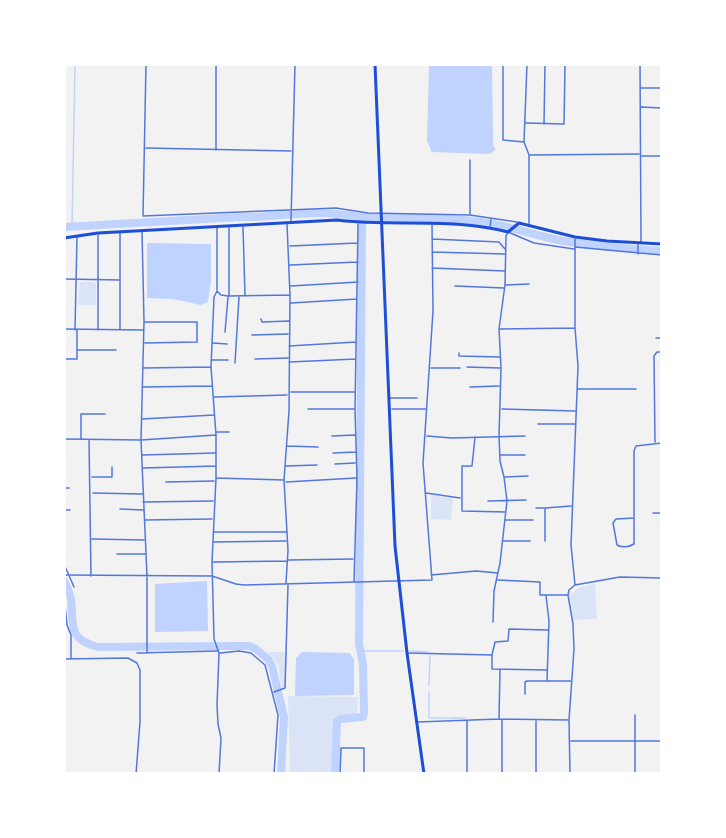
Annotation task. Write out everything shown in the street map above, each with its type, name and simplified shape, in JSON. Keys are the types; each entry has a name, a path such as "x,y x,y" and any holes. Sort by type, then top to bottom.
{"main road":[{"path":"375,64 398,582 424,774"},
{"path":"64,238 142,230 337,220 360,223 432,224 509,231 518,224 575,237 662,244"}],"street":[{"path":"146,64 143,216 336,208 368,213 470,215 491,217 518,224"},
{"path":"216,64 216,150"},
{"path":"273,692 284,690 288,652 285,466 290,321 288,246 295,64"},
{"path":"503,64 503,140 524,142"},
{"path":"527,64 524,142 529,155 529,226"},
{"path":"544,124 545,64"},
{"path":"525,123 564,124 565,64"},
{"path":"638,255 641,155 640,64"},
{"path":"640,88 662,88"},
{"path":"641,107 662,108"},
{"path":"145,148 292,151"},
{"path":"529,155 662,156"},
{"path":"470,160 470,215"},
{"path":"490,228 491,217"},
{"path":"357,583 354,559 360,223"},
{"path":"66,575 71,577 212,576 236,584 432,580 423,463 433,311 432,224"},
{"path":"243,226 245,296"},
{"path":"217,227 217,291 214,297 211,367 216,434 212,576 215,640 218,651 217,705 221,738 219,774"},
{"path":"225,332 229,227"},
{"path":"142,230 144,343 141,456 147,576 147,652"},
{"path":"493,622 496,580 499,573 507,501 499,436 501,357 499,330 509,231 534,243 638,255 662,255"},
{"path":"120,232 120,330"},
{"path":"98,233 98,330"},
{"path":"64,359 77,359 77,236"},
{"path":"570,774 569,720 573,681 573,624 568,595 575,585 571,545 578,366 575,328 575,237"},
{"path":"432,239 499,242 506,249"},
{"path":"289,246 358,243"},
{"path":"432,252 472,255 506,254"},
{"path":"290,265 358,262"},
{"path":"431,268 506,271"},
{"path":"64,279 120,280"},
{"path":"290,286 358,282"},
{"path":"455,286 529,284"},
{"path":"217,291 221,295 228,296 290,295"},
{"path":"235,363 239,296"},
{"path":"290,303 357,299"},
{"path":"261,319 262,322 290,321"},
{"path":"144,322 197,322 197,342 144,343"},
{"path":"499,330 575,328"},
{"path":"64,329 144,330"},
{"path":"252,335 289,334"},
{"path":"656,338 662,338"},
{"path":"289,346 357,342"},
{"path":"212,343 227,344"},
{"path":"77,350 116,350"},
{"path":"655,443 654,356 657,352 662,352"},
{"path":"459,353 459,356 501,357"},
{"path":"255,359 289,358"},
{"path":"289,362 357,359"},
{"path":"212,360 228,360"},
{"path":"142,369 211,367"},
{"path":"467,367 501,368"},
{"path":"429,368 460,368"},
{"path":"655,374 662,374"},
{"path":"142,387 212,386"},
{"path":"470,387 501,386"},
{"path":"577,389 636,389"},
{"path":"213,397 356,392"},
{"path":"389,398 417,398"},
{"path":"308,409 356,409"},
{"path":"389,409 427,409"},
{"path":"500,409 576,411"},
{"path":"81,439 81,414 105,414"},
{"path":"141,419 214,415"},
{"path":"538,424 576,424"},
{"path":"64,439 141,440 230,432"},
{"path":"332,436 356,435"},
{"path":"426,436 452,438 525,436"},
{"path":"475,437 472,466 462,466 462,511 506,512"},
{"path":"89,439 91,577"},
{"path":"634,518 616,519 613,523 617,545 620,547 634,544 634,518 634,451 636,447 662,443"},
{"path":"286,446 318,447"},
{"path":"333,453 356,452"},
{"path":"141,456 216,453"},
{"path":"500,455 525,455"},
{"path":"335,464 357,463"},
{"path":"285,466 317,465"},
{"path":"142,468 216,466"},
{"path":"91,477 112,477 112,467"},
{"path":"504,477 528,476"},
{"path":"169,477 167,482 357,478"},
{"path":"191,477 191,482"},
{"path":"64,488 69,488"},
{"path":"91,492 143,494"},
{"path":"425,493 461,498"},
{"path":"488,501 526,500"},
{"path":"143,502 214,501"},
{"path":"536,508 572,506"},
{"path":"544,508 545,541"},
{"path":"120,509 144,510"},
{"path":"64,510 70,510"},
{"path":"653,513 662,513"},
{"path":"144,520 213,519"},
{"path":"505,520 533,520"},
{"path":"212,532 287,532"},
{"path":"91,538 145,540"},
{"path":"212,542 287,541"},
{"path":"502,541 530,541"},
{"path":"117,554 146,554"},
{"path":"212,562 354,559"},
{"path":"64,564 74,586"},
{"path":"431,575 476,571 499,573"},
{"path":"575,585 620,577 662,578"},
{"path":"496,580 540,582 540,595 568,595"},
{"path":"64,594 67,625 71,635 71,659"},
{"path":"546,596 547,681"},
{"path":"547,670 492,669 492,655 495,642 508,641 509,629 548,630"},
{"path":"137,653 239,651 251,653 260,658 268,673 279,727 274,774"},
{"path":"407,653 492,655"},
{"path":"64,659 128,658 137,663 140,670 141,722 136,774"},
{"path":"500,669 502,774"},
{"path":"525,694 525,682 527,681 573,681"},
{"path":"635,715 635,774"},
{"path":"417,723 501,719 569,720"},
{"path":"467,720 467,774"},
{"path":"536,720 536,774"},
{"path":"570,741 662,741"},
{"path":"340,774 341,748 364,748 364,774"}],"shaded area":[{"path":"80,282 95,282 96,305 78,305"},
{"path":"431,495 453,499 451,520 431,519"},
{"path":"595,584 597,619 573,620 570,596 578,588"},
{"path":"268,652 287,652 285,687 282,688 278,665"},
{"path":"288,696 358,697 357,715 334,717 331,773 290,773"}],"water":[{"path":"429,65 492,65 493,146 496,149 490,154 432,152 427,141"},
{"path":"147,243 211,244 211,281 208,302 201,305 173,299 147,298"},
{"path":"207,581 208,631 155,632 155,584"},
{"path":"302,652 350,653 354,660 354,695 295,696 296,658"}],"waterway":[{"path":"72,227 75,64"},
{"path":"64,227 324,213 483,222 567,241 662,251"},
{"path":"335,774 337,721 363,717 364,713 363,664 359,644 362,217"},
{"path":"64,581 71,599 74,630 81,640 88,644 98,647 249,646 268,659 272,666 284,717 281,774"},
{"path":"360,651 403,651"},
{"path":"410,651 428,652"},
{"path":"429,685 430,656"},
{"path":"429,692 429,718 465,718"}]}
